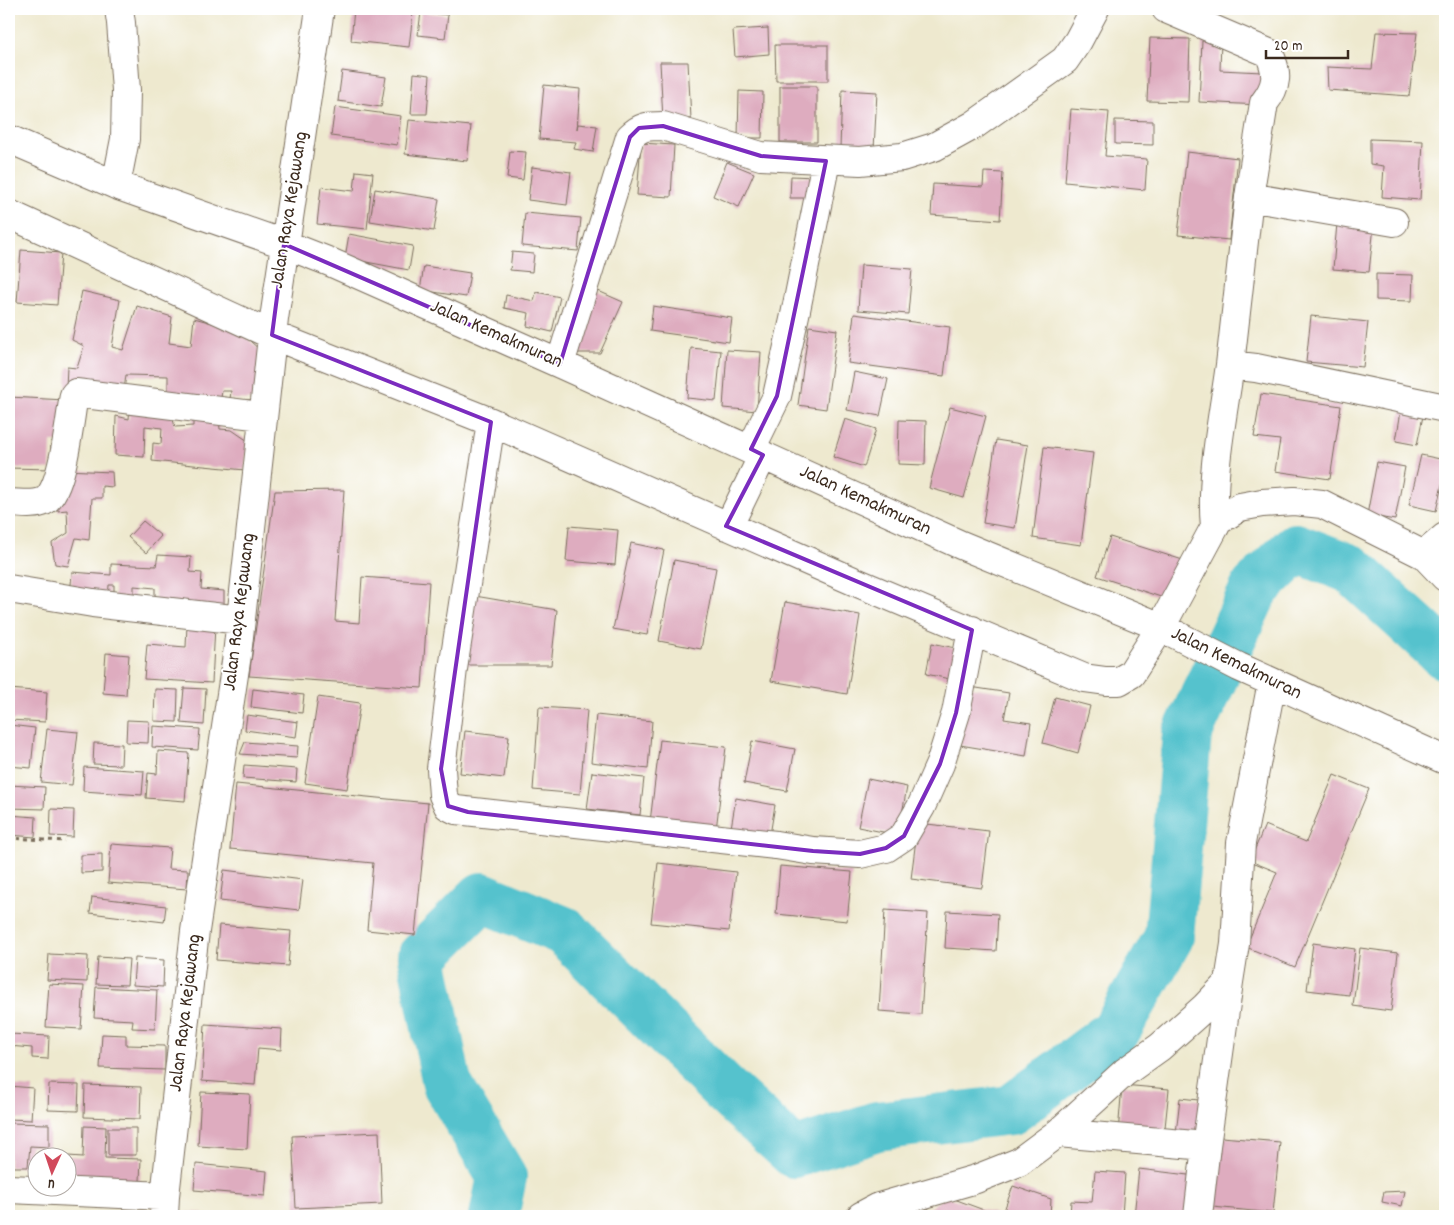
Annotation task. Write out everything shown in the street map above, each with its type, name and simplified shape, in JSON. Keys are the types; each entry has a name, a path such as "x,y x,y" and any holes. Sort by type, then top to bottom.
{"street":[{"path":"116,184 125,139 126,90 119,9"},
{"name":"Jalan Raya Kejawang","path":"164,1206 195,931 241,620 273,327 320,9"},
{"path":"560,364 630,137 639,128 663,126 761,156 826,161 860,161 902,157 934,148 974,125 1065,60 1078,41 1095,9"},
{"path":"1166,9 1269,53 1274,64 1276,78 1274,91 1264,103 1249,197 1215,486 1213,511 1215,527"},
{"name":"Jalan Kemakmuran","path":"9,139 116,184 284,248 330,262 961,545 1161,627 1272,682 1445,760"},
{"path":"730,520 758,455 777,396 826,161"},
{"path":"1249,197 1394,222"},
{"path":"9,214 491,422 730,520 972,630 1084,678 1106,682 1119,681 1130,674 1161,627 1218,521 1240,507 1262,503 1294,501 1322,504 1424,555 1445,577"},
{"path":"1230,365 1256,368 1445,408"},
{"path":"9,503 44,501 52,494 61,469 74,395 76,393 262,416"},
{"path":"491,422 453,669 441,769 443,795 448,806 456,810 757,843 813,851 860,854 886,848 904,836 921,807 940,764 956,713 972,630"},
{"path":"1424,555 1445,537"},
{"path":"9,589 93,603 241,620"},
{"path":"1198,1216 1206,1146 1235,944 1241,843 1272,682"},
{"path":"860,1216 876,1208 976,1179 1019,1162 1058,1133 1125,1072 1160,1047 1205,1007 1229,982"},
{"path":"1058,1133 1206,1146"},
{"path":"9,1190 164,1206"}],"path":[{"path":"9,838 65,841"}],"highlighted area":[{"path":"663,126 761,156 826,161 777,396 751,449 763,455 726,526 972,630 956,713 940,764 904,836 886,848 860,854 813,851 468,812 448,806 441,769 491,422 272,335 284,244 560,364 630,137 639,128"}],"building":[{"path":"354,9 413,13 409,47 351,41"},
{"path":"421,12 448,15 445,38 418,35"},
{"path":"768,28 769,54 735,57 733,30"},
{"path":"1376,32 1417,33 1409,96 1328,90 1327,67 1372,69"},
{"path":"1150,38 1190,39 1188,102 1147,101"},
{"path":"1202,41 1221,41 1220,70 1262,72 1260,105 1199,102"},
{"path":"775,45 828,45 828,81 776,81"},
{"path":"660,62 688,62 691,119 663,120"},
{"path":"342,71 386,77 381,107 338,101"},
{"path":"414,73 430,75 427,114 411,114"},
{"path":"544,85 580,89 577,129 578,124 597,126 593,152 574,149 576,142 539,139"},
{"path":"780,86 817,86 817,142 780,142"},
{"path":"842,90 877,92 874,149 840,148"},
{"path":"739,91 763,92 762,138 738,138"},
{"path":"335,107 401,116 397,145 331,136"},
{"path":"1071,109 1109,112 1105,156 1147,159 1145,190 1065,182"},
{"path":"409,120 471,126 467,161 405,154"},
{"path":"1115,120 1153,121 1153,145 1115,144"},
{"path":"1370,139 1423,141 1420,200 1382,197 1384,166 1370,164"},
{"path":"641,143 674,145 671,197 637,195"},
{"path":"510,151 526,152 523,180 507,178"},
{"path":"1187,152 1238,158 1229,240 1178,235"},
{"path":"727,162 754,173 739,207 713,196"},
{"path":"532,167 571,172 567,205 528,200"},
{"path":"356,171 373,173 367,229 317,224 321,187 354,191"},
{"path":"984,172 1003,173 1000,220 931,215 933,184 983,187"},
{"path":"791,176 816,177 815,198 790,198"},
{"path":"375,189 439,199 434,231 370,221"},
{"path":"525,213 581,218 578,251 522,246"},
{"path":"1337,223 1374,226 1369,272 1333,269"},
{"path":"349,234 413,246 409,270 345,258"},
{"path":"21,250 61,253 57,305 17,302"},
{"path":"512,252 534,254 532,272 510,270"},
{"path":"861,265 912,269 908,314 858,310"},
{"path":"424,266 470,273 466,297 420,290"},
{"path":"1376,274 1413,275 1412,301 1376,300"},
{"path":"9,290 13,293 9,302"},
{"path":"596,290 623,302 600,353 568,353"},
{"path":"82,291 120,300 112,347 123,350 137,306 172,317 169,343 191,346 194,318 238,330 261,351 256,400 230,399 231,391 222,391 220,404 168,397 168,376 126,375 124,390 66,387 67,367 77,368 84,346 72,340"},
{"path":"536,292 560,297 552,332 527,326 529,313 504,308 506,295 534,301"},
{"path":"653,306 732,318 729,342 650,331"},
{"path":"854,314 950,327 944,376 848,363"},
{"path":"1311,316 1368,322 1363,367 1306,362"},
{"path":"809,326 837,330 826,409 798,405"},
{"path":"691,348 721,351 716,401 687,398"},
{"path":"727,350 761,352 757,411 723,408"},
{"path":"854,372 888,379 880,416 847,410"},
{"path":"1261,394 1341,406 1330,479 1275,471 1280,440 1254,437"},
{"path":"9,397 65,400 63,442 51,442 50,469 9,468"},
{"path":"130,406 170,408 175,427 193,426 193,416 219,420 220,429 232,430 248,441 245,470 152,461 153,443 161,444 162,428 145,426 144,457 115,455 116,416 129,419"},
{"path":"950,407 986,416 964,498 929,488"},
{"path":"1401,411 1423,416 1417,445 1396,441"},
{"path":"845,419 876,429 864,467 833,457"},
{"path":"899,420 926,421 925,465 898,464"},
{"path":"996,440 1028,445 1015,528 983,523"},
{"path":"1044,447 1093,453 1081,545 1033,538"},
{"path":"1421,455 1445,460 1445,472 1436,511 1409,505"},
{"path":"1377,462 1405,467 1395,520 1367,515"},
{"path":"65,470 112,472 113,487 102,486 102,498 92,498 89,540 76,538 68,566 55,564 52,543 68,533 67,510 58,511 57,492"},
{"path":"344,490 335,621 359,623 362,577 429,582 422,688 249,676 275,491"},
{"path":"143,521 161,536 146,553 128,537"},
{"path":"569,526 618,530 615,565 566,561"},
{"path":"1110,537 1186,561 1173,601 1097,576"},
{"path":"631,543 664,550 647,635 613,629"},
{"path":"158,555 191,557 190,572 202,573 201,589 224,591 224,608 155,604 155,588 134,586 134,602 114,601 114,585 109,585 108,599 70,597 72,572 111,575 111,564 156,566"},
{"path":"674,560 716,568 701,649 659,641"},
{"path":"475,596 557,610 551,665 466,665"},
{"path":"785,602 860,615 847,694 771,681"},
{"path":"187,625 215,626 212,683 144,679 147,644 186,647"},
{"path":"932,643 965,650 959,681 926,674"},
{"path":"106,653 129,655 126,695 103,693"},
{"path":"970,687 1009,693 1004,719 1031,723 1026,756 960,745"},
{"path":"184,688 206,689 204,725 181,723"},
{"path":"9,689 47,692 45,722 9,720"},
{"path":"155,689 178,690 177,722 154,721"},
{"path":"253,689 304,695 302,713 251,707"},
{"path":"318,697 360,703 347,789 305,783"},
{"path":"1055,697 1090,706 1078,753 1043,743"},
{"path":"539,707 587,710 580,794 533,790"},
{"path":"247,715 298,722 296,737 245,730"},
{"path":"596,715 652,721 648,769 591,762"},
{"path":"127,720 149,721 148,743 126,742"},
{"path":"9,725 35,728 31,768 9,766"},
{"path":"153,726 200,729 198,750 152,747"},
{"path":"47,729 78,732 72,785 41,782"},
{"path":"465,731 509,736 504,778 460,773"},
{"path":"660,740 726,747 716,830 650,822"},
{"path":"752,741 795,749 787,791 744,783"},
{"path":"245,742 298,746 297,758 240,754"},
{"path":"94,743 122,744 121,765 93,764"},
{"path":"158,751 189,753 185,801 146,798 148,773 157,774"},
{"path":"244,765 297,769 296,782 243,778"},
{"path":"84,767 144,771 142,795 83,791"},
{"path":"592,772 644,778 640,815 587,809"},
{"path":"1334,775 1369,789 1295,967 1246,947 1277,872 1250,861 1265,825 1306,842"},
{"path":"868,779 907,787 898,835 858,827"},
{"path":"236,784 428,803 415,935 367,930 373,863 230,849"},
{"path":"9,785 45,787 44,809 9,808"},
{"path":"736,798 775,805 770,835 731,828"},
{"path":"51,809 74,810 73,837 50,836"},
{"path":"9,815 36,817 35,837 9,835"},
{"path":"918,823 989,831 982,888 911,879"},
{"path":"111,844 170,848 168,869 188,870 187,889 108,883"},
{"path":"102,854 102,872 81,873 81,855"},
{"path":"658,863 736,872 729,931 651,923"},
{"path":"780,866 852,872 847,921 776,914"},
{"path":"224,870 303,880 299,910 220,901"},
{"path":"92,897 166,906 164,922 90,913"},
{"path":"885,910 928,913 921,1014 879,1011"},
{"path":"947,911 998,914 996,951 945,948"},
{"path":"219,925 291,931 288,966 216,960"},
{"path":"1313,943 1355,949 1349,995 1307,990"},
{"path":"1360,948 1398,953 1391,1011 1353,1006"},
{"path":"49,954 88,956 87,982 47,980"},
{"path":"98,957 129,959 127,985 96,984"},
{"path":"135,958 164,960 163,987 133,985"},
{"path":"49,984 84,986 81,1029 46,1027"},
{"path":"96,987 157,990 155,1029 132,1028 133,1020 94,1018"},
{"path":"205,1024 282,1029 281,1050 258,1048 255,1085 202,1081"},
{"path":"9,1034 49,1036 48,1059 32,1058 32,1048 9,1046"},
{"path":"102,1034 126,1035 126,1045 165,1046 165,1070 100,1068"},
{"path":"49,1084 79,1085 78,1111 48,1110"},
{"path":"85,1085 141,1087 140,1119 84,1117"},
{"path":"1122,1085 1169,1089 1164,1137 1118,1133"},
{"path":"9,1086 33,1088 31,1120 9,1119"},
{"path":"201,1092 250,1094 247,1149 198,1146"},
{"path":"1180,1098 1208,1101 1203,1144 1175,1142"},
{"path":"9,1123 49,1124 49,1147 30,1146 28,1148 28,1167 9,1167"},
{"path":"84,1126 106,1127 105,1158 141,1159 140,1181 78,1179 78,1157 83,1157"},
{"path":"108,1128 136,1128 136,1155 108,1155"},
{"path":"379,1132 382,1204 296,1208 292,1136"},
{"path":"1210,1136 1280,1142 1273,1213 1203,1206"},
{"path":"196,1164 267,1171 265,1196 194,1190"},
{"path":"1139,1169 1196,1176 1192,1216 1134,1216"},
{"path":"1095,1171 1125,1173 1122,1216 1070,1216 1071,1201 1092,1202"},
{"path":"1013,1186 1051,1199 1050,1216 1002,1216"},
{"path":"1405,1191 1402,1206 1382,1202 1384,1192"},
{"path":"946,1196 1000,1216 918,1216"},
{"path":"187,1212 202,1213 202,1216 187,1216"}],"waterway":[{"path":"494,1216 502,1177 447,1084 422,957 482,897 564,931 723,1088 794,1153 877,1126 1011,1110 1115,1032 1169,937 1187,734 1255,588 1296,548 1351,569 1445,655"}]}
